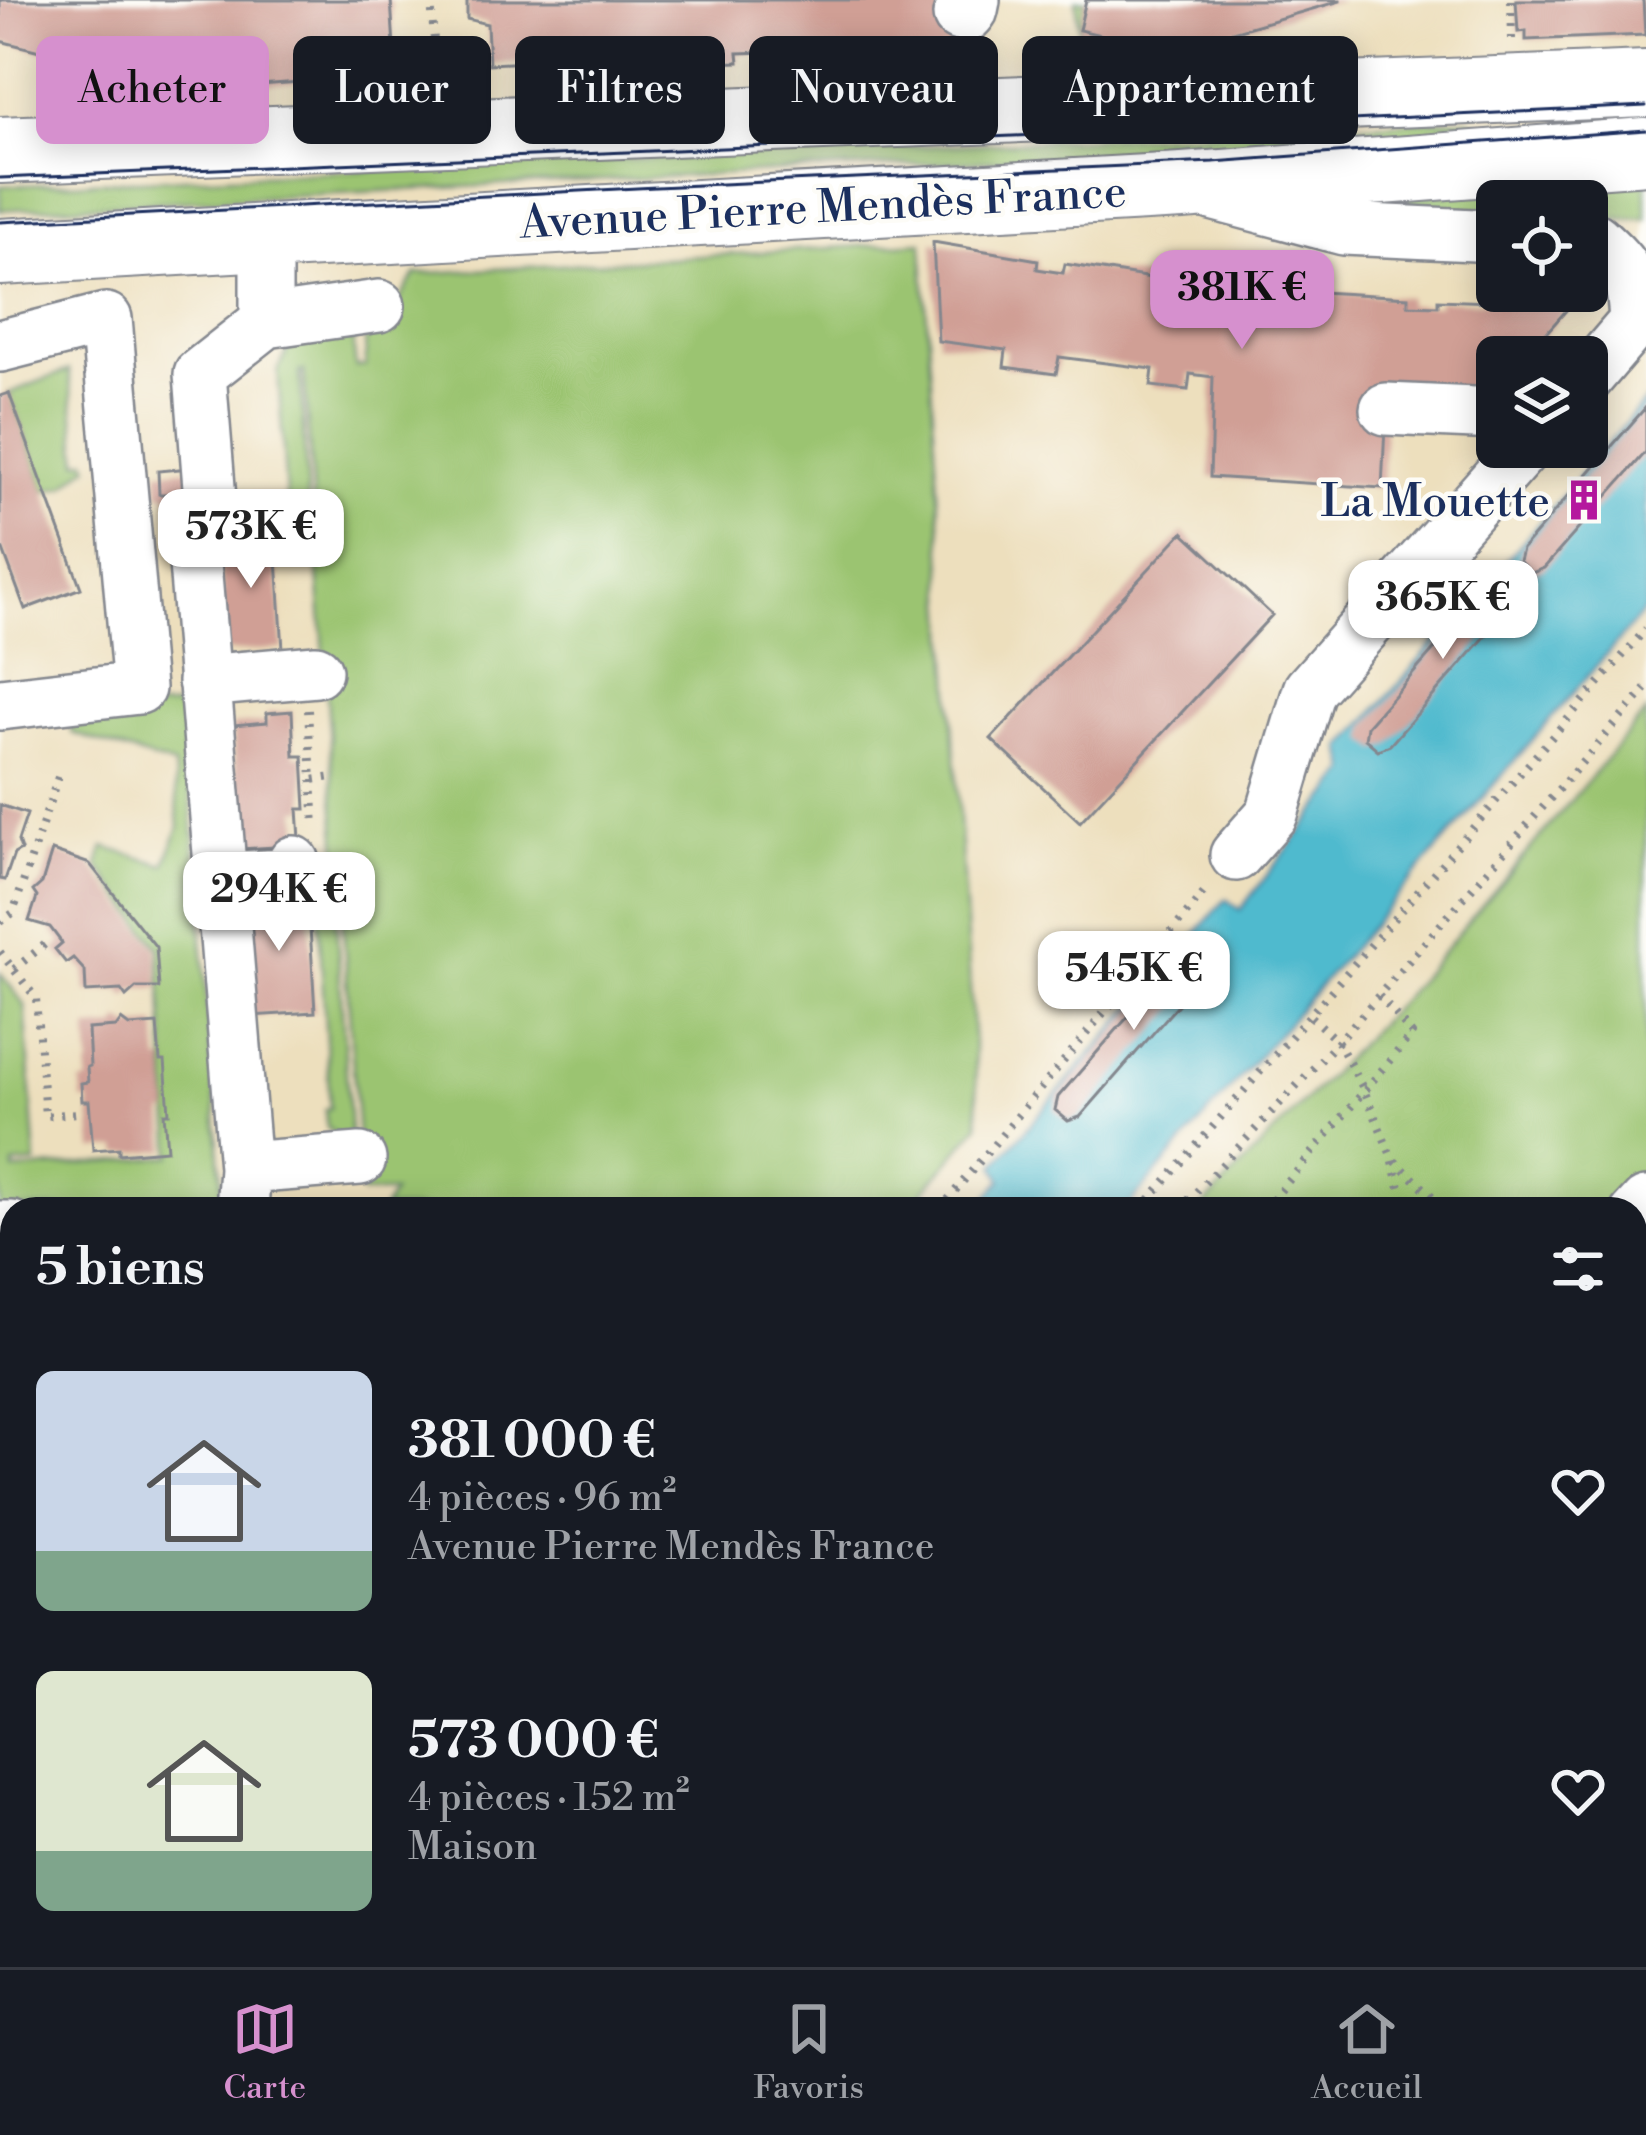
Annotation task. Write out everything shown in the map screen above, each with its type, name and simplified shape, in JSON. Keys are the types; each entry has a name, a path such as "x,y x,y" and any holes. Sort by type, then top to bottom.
{"main road":[{"name":"Avenue Pierre Mendès France","path":"0,150 1646,84"},
{"name":"Avenue Pierre Mendès France","path":"0,252 1182,186 1646,151"}],"street":[{"path":"1182,186 1344,230 1476,235"},
{"path":"1608,240 1646,242"},
{"path":"266,250 266,322"},
{"path":"1608,252 1621,262 1634,287 1641,316 1608,354"},
{"path":"360,1159 244,1188 193,539 211,512 200,374 266,322 380,306"},
{"path":"0,346 106,320 139,688 0,704"},
{"path":"1386,409 1476,412"},
{"path":"1236,855 1272,814 1310,689 1507,468"},
{"path":"204,681 305,689"},
{"path":"221,878 295,874 295,862"}],"path":[{"path":"431,0 433,36"},
{"path":"1510,0 1512,40"},
{"path":"1152,1197 1646,629"},
{"path":"305,689 312,780 333,777"},
{"path":"1191,1197 1338,1042 1646,689"},
{"path":"0,922 13,913 58,777"},
{"path":"950,1197 1236,855"},
{"path":"14,969 49,940"},
{"path":"0,952 36,998 45,1116 77,1113"},
{"path":"1274,1197 1412,1034 1379,996"},
{"path":"1310,1017 1338,1042 1364,1090 1403,1197"},
{"path":"1392,1158 1433,1197"}],"green space":[{"path":"1076,0 1086,0 1080,30 1105,36 1078,36"},
{"path":"1469,119 1477,123 1474,130 1358,138 1358,125"},
{"path":"998,143 1270,144 0,210 0,186"},
{"path":"1646,180 1646,219 1608,218 1608,183"},
{"path":"1476,192 1476,213 1361,208 1357,200"},
{"path":"922,242 979,1125 919,1197 362,1194 304,371 300,372 310,541 289,542 278,370 292,341 352,334 356,367 366,366 365,333 380,330 416,274"},
{"path":"69,370 79,461 87,460 89,466 65,486 45,491 9,393"},
{"path":"184,706 222,1197 0,1197 0,973 25,1005 36,1163 14,1165 14,1171 172,1156 159,947 98,866 104,847 165,865 179,827 174,766 72,733 67,714"},
{"path":"1646,712 1646,1181 1632,1197 1212,1197 1405,996"},
{"path":"334,888 351,1145 327,1128 325,1109 330,1108 317,889"}],"water":[{"path":"1646,400 1646,609 1136,1197 987,1197 1002,1180 995,1165 1226,899 1240,910 1348,771 1343,748 1587,468 1608,468 1608,444"}],"building":[{"path":"0,0 391,0 393,36 293,36 293,82 269,84 269,36 36,36 36,50 0,41"},
{"path":"467,0 958,0 960,36 749,36 749,53 738,53 739,62 725,62 725,36 515,36 515,63 491,64 487,24 467,19"},
{"path":"1086,0 1340,0 1219,36 1105,36 1079,30"},
{"path":"1516,0 1643,0 1645,35 1526,40 1526,31 1518,32"},
{"path":"933,242 1038,260 1037,269 1063,273 1065,264 1200,286 1199,292 1228,295 1229,287 1408,297 1408,305 1476,301 1476,312 1565,312 1544,336 1476,336 1476,388 1387,386 1382,488 1210,477 1213,377 1190,374 1188,390 1151,386 1153,369 1059,357 1056,374 1004,367 1006,350 938,341"},
{"path":"9,393 81,588 25,609 0,551 0,396"},
{"name":"La Mouette","path":"1646,407 1646,452 1544,568 1532,573 1519,561 1522,549 1593,468 1608,468 1608,451"},
{"path":"190,468 192,507 169,509 168,494 159,494 158,471"},
{"path":"275,530 283,649 226,652 218,534"},
{"path":"1183,532 1272,615 1080,822 991,739"},
{"path":"1509,574 1522,585 1520,597 1390,745 1378,750 1365,739 1367,726 1497,578"},
{"path":"292,711 294,756 303,756 306,809 298,809 301,854 275,847 240,849 232,725 267,722 267,713"},
{"path":"0,805 27,814 18,841 21,850 14,854 5,880 0,879"},
{"path":"52,851 90,864 156,947 159,988 136,988 126,997 121,990 86,992 85,971 73,958 66,963 55,949 62,943 50,927 29,921 37,897 33,891 42,883"},
{"path":"308,893 315,1012 250,1016 243,896"},
{"path":"1199,945 1212,956 1210,968 1080,1117 1068,1121 1055,1110 1058,1097 1188,948"},
{"path":"121,1020 129,1026 157,1024 160,1061 165,1061 167,1150 119,1154 119,1148 93,1150 89,1101 82,1101 81,1083 88,1082 88,1029 116,1027"}],"tram line":[{"path":"0,178 1646,106"},
{"path":"0,222 1213,162 1646,130"}],"place":[{"name":"La Mouette","path":"1584,500"}]}
